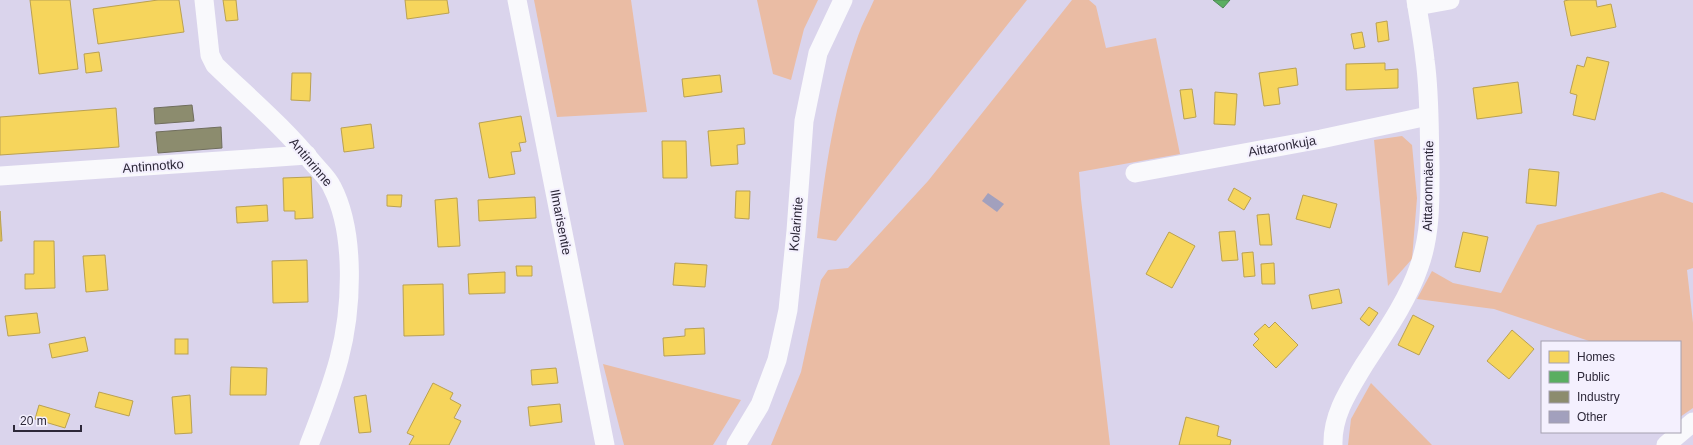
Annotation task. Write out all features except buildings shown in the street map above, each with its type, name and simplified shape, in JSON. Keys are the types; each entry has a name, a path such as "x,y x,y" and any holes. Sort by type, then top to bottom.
{"street":[{"name":"Antinrinne","path":"204,0 210,55 215,65 288,135 307,155 332,186 342,212 348,237 349,278 347,316 339,358 325,406 309,445"},
{"name":"Ilmarisentie","path":"517,0 605,445"},
{"name":"Kolarintie","path":"736,445 760,406 777,360 788,310 796,231 804,121 818,53 843,0"},
{"path":"1416,3 1450,0"},
{"name":"Aittaronmäentie","path":"1333,445 1332,434 1336,418 1351,387 1404,300 1414,280 1426,247 1430,207 1428,116 1425,60 1416,3"},
{"name":"Aittaronkuja","path":"1135,173 1320,139 1428,116"},
{"name":"Antinnotko","path":"0,176 307,155"},
{"path":"1681,432 1693,422"},
{"path":"1666,445 1680,433"}],"shaded area":[{"path":"534,0 631,0 647,112 557,117"},
{"path":"757,0 818,0 804,29 791,80 773,74"},
{"path":"874,0 1027,0 836,241 817,238 827,161 843,85 860,32"},
{"path":"1072,0 1089,0 1096,6 1106,48 1156,38 1180,154 1079,172 1110,445 771,445 801,372 821,280 828,270 848,268 928,181"},
{"path":"1402,136 1412,145 1417,198 1412,259 1388,286 1374,140"},
{"path":"1662,192 1693,203 1693,268 1687,270 1693,323 1693,408 1681,416 1681,341 1589,341 1494,309 1417,299 1432,271 1453,283 1501,293 1537,225"},
{"path":"603,364 741,400 713,445 624,445"},
{"path":"1371,383 1432,445 1348,445 1351,419"}]}
